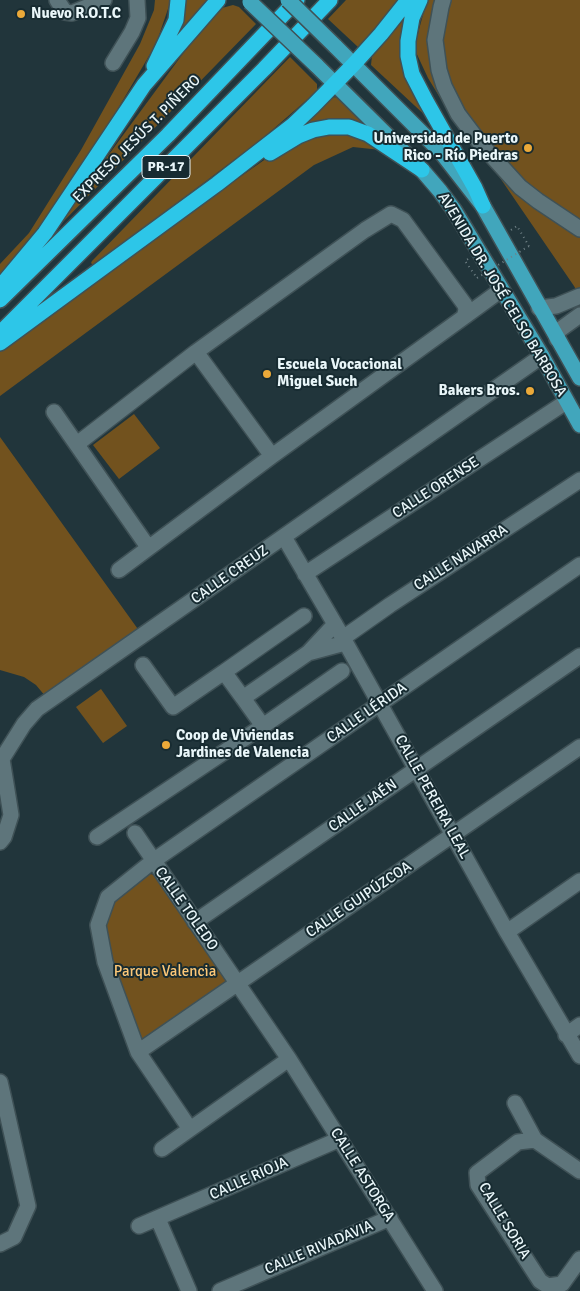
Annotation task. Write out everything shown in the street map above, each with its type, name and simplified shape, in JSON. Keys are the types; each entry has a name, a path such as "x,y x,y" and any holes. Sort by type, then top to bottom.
{"highway":[{"path":"144,86 176,20 178,0"},
{"path":"0,288 45,233 144,86 218,0"},
{"name":"EXPRESO JESÚS T. PIÑERO","path":"0,300 168,135 297,0"},
{"name":"PR-17","path":"0,333 264,69 330,0"},
{"path":"0,343 217,184 293,125 354,64 408,0"},
{"path":"420,0 412,18 408,41 408,56 412,74 483,206"},
{"path":"217,184 298,136 313,130 338,126 358,128 422,170"}],"main road":[{"name":"AVENIDA DR. JOSÉ CELSO BARBOSA","path":"288,0 441,152 483,206 580,378"},
{"name":"AVENIDA DR. JOSÉ CELSO BARBOSA","path":"249,1 422,170 440,191 454,210 542,356 580,425"}],"street":[{"path":"57,0 65,12 72,13 104,0"},
{"path":"113,63 132,32 138,18 137,0"},
{"path":"443,0 435,40 438,70 458,114 480,143 520,187 580,229"},
{"path":"77,444 196,352 391,214 403,220 465,305 464,317"},
{"path":"119,570 272,456 502,290"},
{"path":"539,308 556,306 580,296"},
{"path":"557,339 558,331 580,315"},
{"path":"196,352 272,456"},
{"name":"CALLE CREUZ","path":"0,842 11,815 1,758 36,709 542,356"},
{"name":"CALLE ORENSE","path":"305,574 566,402"},
{"path":"54,412 148,547"},
{"name":"CALLE NAVARRA","path":"344,641 390,605 580,480"},
{"name":"CALLE PEREIRA LEAL","path":"284,537 507,932 580,1056"},
{"name":"CALLE LÉRIDA","path":"190,1129 138,1052 105,962 98,925 108,897 153,861 580,564"},
{"path":"143,665 173,707 304,616"},
{"path":"243,698 308,652 334,624"},
{"path":"308,652 344,641"},
{"name":"CALLE JAÉN","path":"195,922 580,656"},
{"path":"97,837 342,671"},
{"path":"224,672 263,726"},
{"name":"CALLE GUIPÚZCOA","path":"138,1052 580,746"},
{"name":"CALLE TOLEDO","path":"135,833 289,1059"},
{"path":"507,932 580,881"},
{"path":"566,1035 580,1025"},
{"path":"162,1149 289,1059"},
{"name":"CALLE ASTORGA","path":"289,1059 435,1291"},
{"path":"0,1082 28,1206 14,1237 0,1244"},
{"path":"515,1104 534,1140 580,1171"},
{"name":"CALLE RIOJA","path":"139,1226 340,1139"},
{"name":"CALLE SORIA","path":"534,1140 518,1142 478,1174 478,1185 540,1281 548,1286 562,1284 580,1260"},
{"name":"CALLE RIVADAVIA","path":"220,1291 390,1218"},
{"path":"158,1219 189,1291"}],"path":[{"path":"465,261 477,278 528,246 517,226"}],"green space":[{"path":"155,0 170,0 156,44 90,156 35,240 0,281 0,264 29,233 81,150 140,44 154,10"},
{"path":"185,0 208,0 182,31 180,28"},
{"path":"346,0 400,0 358,47 328,19"},
{"name":"Universidad de Puerto Rico - Río Piedras","path":"427,0 580,0 580,297 496,172 456,124 428,78 414,48"},
{"path":"233,5 239,7 256,24 61,224 57,225 190,44 222,8"},
{"path":"405,18 403,44 429,119 371,65 372,56"},
{"path":"290,57 317,84 317,91 263,138 93,265 92,261"},
{"path":"335,97 366,125 364,127 304,127 303,124 329,100"},
{"path":"348,129 381,150 353,147 314,165 0,396 0,351 61,302 290,142"},
{"path":"134,414 160,448 119,479 93,445"},
{"path":"0,437 140,632 46,697 36,685 24,677 0,670"},
{"path":"101,689 127,726 103,743 76,707"},
{"name":"Parque Valencia","path":"150,874 155,875 229,981 141,1041 108,959 105,926 118,897"}],"place":[{"name":"Nuevo R.O.T.C","path":"21,14"},
{"name":"Universidad de Puerto Rico - Río Piedras","path":"528,148"},
{"name":"Escuela Vocacional Miguel Such","path":"267,374"},
{"name":"Bakers Bros.","path":"530,391"},
{"name":"Coop de Viviendas Jardines de Valencia","path":"166,745"}]}
